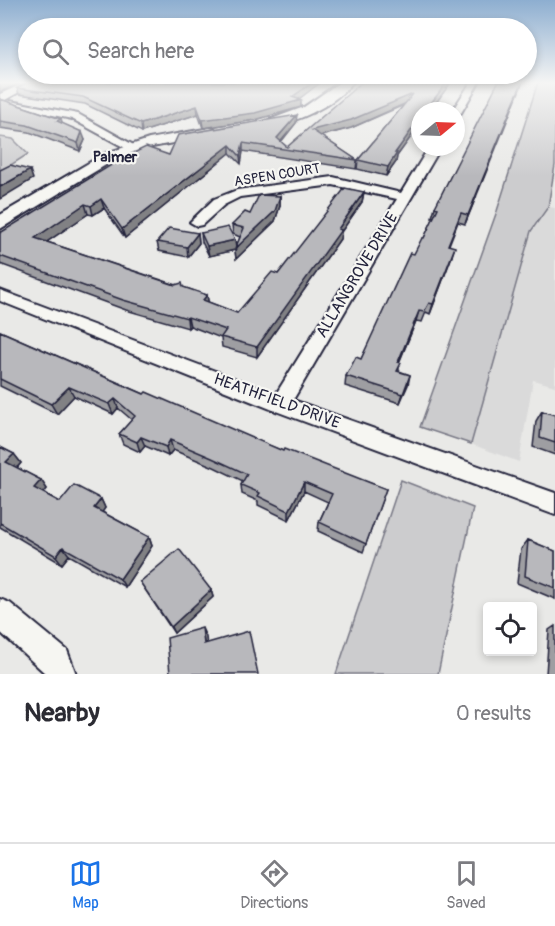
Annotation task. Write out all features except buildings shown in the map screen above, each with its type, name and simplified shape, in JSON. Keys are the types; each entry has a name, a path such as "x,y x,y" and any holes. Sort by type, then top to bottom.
{"street":[{"path":"59,113 75,116 133,147"},
{"path":"249,126 304,113"},
{"path":"0,223 100,162 133,147 175,137 228,129"},
{"name":"ALLANGROVE DRIVE","path":"280,404 429,156"},
{"name":"ASPEN COURT","path":"197,222 219,202 237,194 333,181 404,197"},
{"name":"HEATHFIELD DRIVE","path":"0,295 280,404 555,504"},
{"path":"0,613 56,661 61,674"}],"shaded area":[{"path":"528,113 555,113 555,165 548,207 531,231 471,444 420,427 497,211"},
{"path":"0,137 13,139 28,154 0,172"},
{"path":"548,207 555,208 555,386 533,380 519,462 471,444 531,231"},
{"path":"401,480 473,508 438,674 336,674"}],"district":[{"name":"Palmer","path":"115,157"}]}
